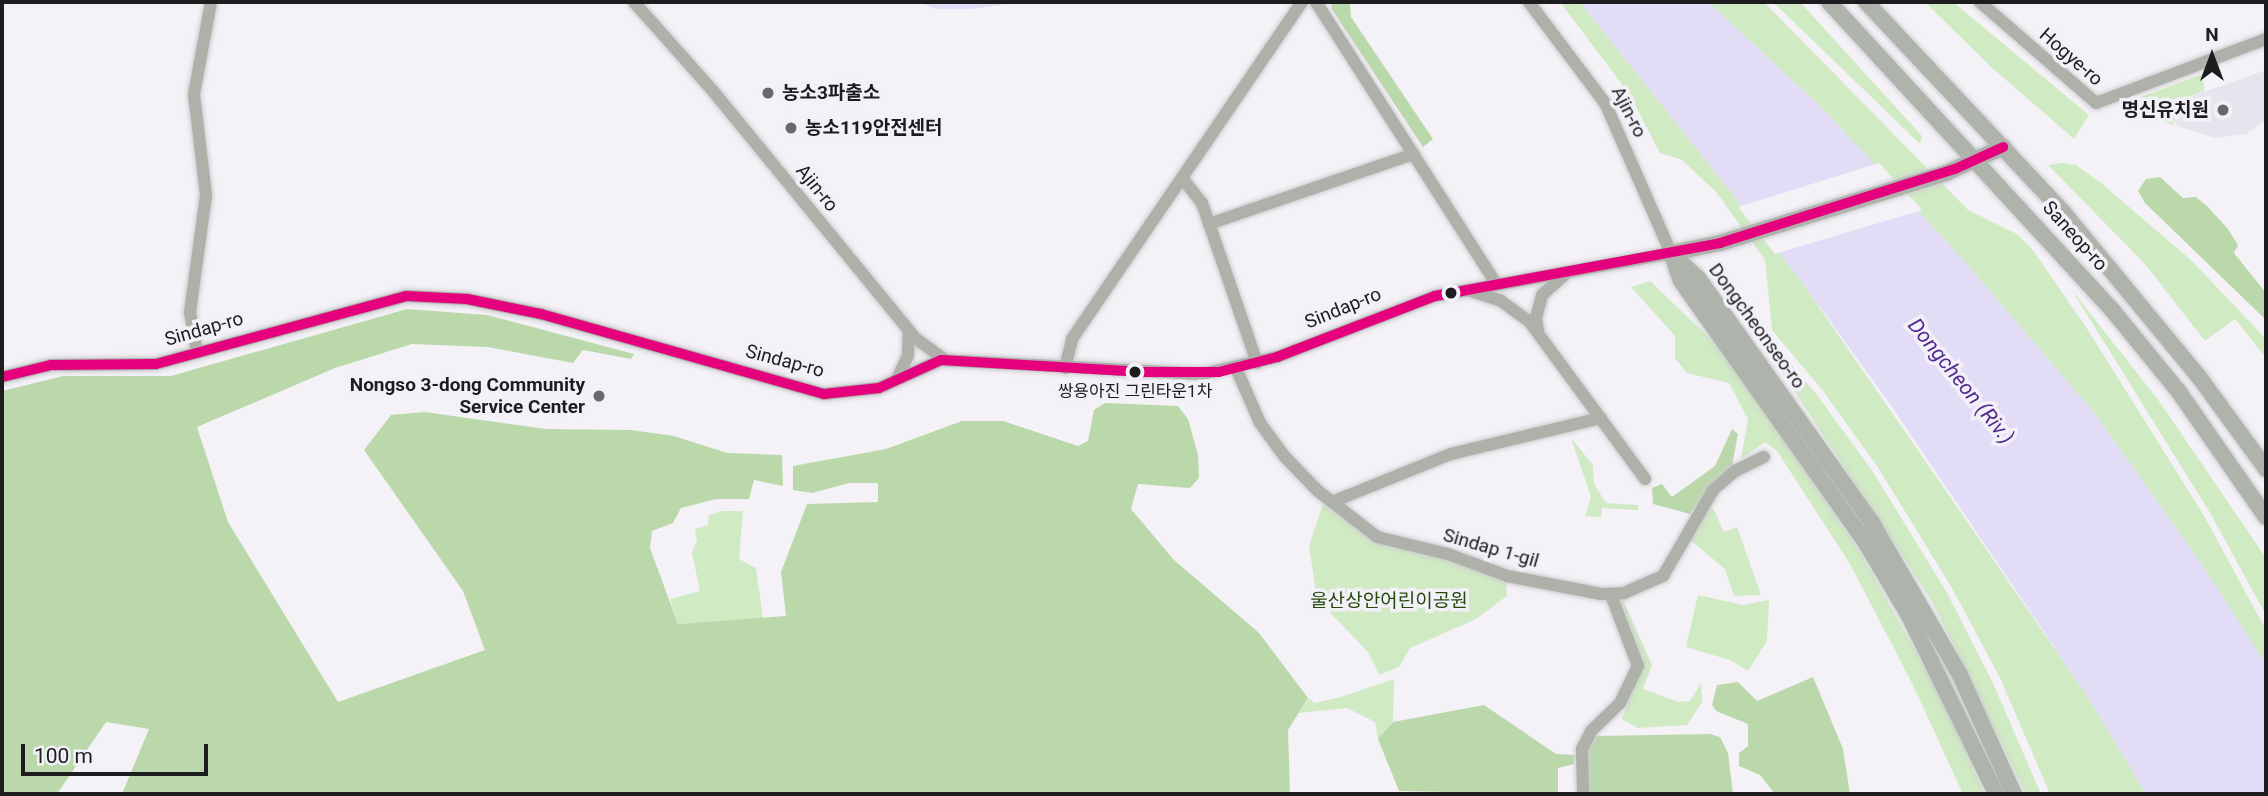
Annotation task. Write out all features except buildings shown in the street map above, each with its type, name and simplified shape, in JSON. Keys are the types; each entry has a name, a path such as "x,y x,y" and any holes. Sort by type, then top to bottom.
{"main road":[{"name":"Saneop-ro","path":"1829,2 2113,311 2179,392 2266,517"},
{"name":"Saneop-ro","path":"1866,2 2003,147 2132,293 2266,470"},
{"name":"Sindap-ro","path":"1671,253 1720,243 1955,169 2003,147"},
{"name":"Dongcheonseo-ro","path":"1671,253 1681,281 1867,545 1909,614 1996,794"},
{"name":"Dongcheonseo-ro","path":"1671,253 1698,278 1872,523 1960,675 2014,794"}],"street":[{"path":"197,352 190,312 206,195 194,94 211,2"},
{"name":"Ajin-ro","path":"634,2 713,91 909,330 933,355 948,360"},
{"path":"1065,368 1069,344 1302,2"},
{"path":"1316,2 1496,283"},
{"name":"Ajin-ro","path":"1529,2 1605,103 1671,253"},
{"name":"Hogye-ro","path":"1980,2 2096,103 2266,39"},
{"path":"1209,224 1413,153"},
{"path":"1183,179 1197,193 1257,363"},
{"name":"Sindap-ro","path":"2,377 51,365 156,364 390,299 444,297 598,328 811,392 867,390 897,379 922,365 948,360 1202,374 1257,363 1378,315 1464,289 1671,253"},
{"path":"1538,331 1536,318 1542,295 1553,280 1573,270"},
{"path":"1464,289 1501,301 1538,331 1645,479"},
{"path":"897,379 908,355 909,330"},
{"name":"Sindap 1-gil","path":"1237,368 1271,439 1332,502 1395,545 1448,554 1507,576 1611,595"},
{"path":"1332,502 1451,454 1601,418"},
{"path":"1583,794 1582,748 1596,726 1620,703 1638,666 1611,595 1663,576 1713,490 1735,471 1764,457"}],"shaded area":[{"name":"명신유치원","path":"2266,70 2266,120 2246,134 2214,138 2175,125 2184,99"}],"green space":[{"path":"1332,2 1350,2 1351,17 1433,139 1423,147 1331,8"},
{"path":"1560,2 1580,2 1799,278 2086,694 2146,794 2050,794 2001,680 1952,588 1879,469 1823,391 1772,330 1765,260 1716,192 1682,160 1660,153 1630,95"},
{"path":"1708,2 1764,2 1968,210 2017,234 2032,249 2086,327 2203,514 2266,630 2266,667 2205,569 2095,414 1965,262 1824,110"},
{"path":"1773,2 1800,2 1922,136 1920,144"},
{"path":"1925,2 1953,2 2089,115 2074,139 1990,66"},
{"path":"2203,74 2204,91 2183,99 2173,125 2126,108 2125,103"},
{"path":"2048,165 2076,165 2101,183 2191,260 2266,339 2266,358 2235,319 2205,341 2145,264"},
{"path":"2160,177 2183,198 2196,197 2228,229 2238,245 2234,253 2266,293 2266,320 2145,203 2138,191 2146,179"},
{"path":"1650,281 1720,348 1858,549 1936,688 1985,794 1963,794 1912,683 1850,564 1777,451 1765,442 1741,459 1748,419 1729,383 1687,373 1675,358 1675,336 1631,287"},
{"path":"2071,289 2159,401 2266,558 2266,615 2209,511"},
{"path":"407,309 487,315 634,354 631,359 583,350 573,363 488,347 412,344 335,368 197,427 228,522 338,702 485,650 463,591 364,450 391,415 425,412 546,429 631,430 674,436 727,453 782,455 783,486 754,480 749,499 716,499 681,508 673,523 652,531 650,548 678,624 786,616 781,572 807,504 878,502 878,483 849,483 812,493 793,490 793,466 886,449 962,421 1003,421 1078,446 1088,441 1094,410 1105,403 1178,406 1188,419 1198,455 1199,478 1190,488 1138,484 1131,509 1173,559 1259,633 1308,698 1288,730 1290,794 122,794 149,729 106,722 57,794 2,794 2,391 63,376 171,376"},
{"path":"1747,312 1817,395 1873,472 1946,591 1993,683 2041,794 2026,794 1932,601 1744,314"},
{"path":"1732,429 1738,434 1732,466 1690,514 1653,504 1652,488 1662,484 1672,497 1715,466"},
{"path":"1571,438 1593,465 1594,484 1606,503 1638,505 1638,510 1602,508 1601,517 1585,516 1591,497"},
{"name":"울산상안어린이공원","path":"1323,504 1385,546 1447,559 1506,583 1507,596 1476,619 1410,648 1399,667 1379,675 1369,653 1317,599 1309,546"},
{"path":"1708,508 1713,508 1724,532 1737,527 1761,595 1734,596 1725,569 1689,539"},
{"path":"722,511 743,511 739,559 756,568 763,619 678,624 670,599 700,591 692,553 697,541 695,529 708,525 709,515"},
{"path":"1698,595 1743,605 1769,600 1767,641 1748,671 1730,660 1686,647"},
{"path":"1623,600 1652,665 1643,689 1678,702 1690,701 1701,683 1702,702 1687,725 1638,728 1622,719 1642,659 1620,607"},
{"path":"1813,677 1843,749 1850,794 1775,794 1760,775 1739,766 1739,753 1748,746 1748,724 1716,711 1712,705 1717,685 1738,682 1757,701"},
{"path":"1394,679 1393,721 1382,738 1378,739 1375,722 1347,708 1299,713 1309,698 1314,703 1341,697"},
{"path":"1484,705 1556,754 1575,755 1574,764 1558,768 1558,794 1399,791 1378,739 1393,722"},
{"path":"1710,734 1720,737 1728,753 1733,794 1587,794 1585,755 1595,736"}],"water":[{"path":"918,2 1023,2 970,9 937,9"},
{"name":"Dongcheon (Riv.)","path":"1580,2 1708,2 1824,110 1965,262 2095,414 2205,569 2262,658 2266,667 2266,794 2146,794 2086,694 1892,407 1799,278"}],"pier":[{"path":"1879,163 1922,210 1775,254 1738,207"}],"transit line":[{"path":"2,377 51,365 156,364 406,296 467,299 541,314 824,394 879,388 941,360 1143,372 1219,372 1277,357 1435,296 1720,243 1955,169 2003,147"}],"place":[{"name":"농소3파출소","path":"768,93"},
{"name":"명신유치원","path":"2223,110"},
{"name":"농소119안전센터","path":"791,128"},
{"name":"쌍용아진 그린타운1차","path":"1135,372"},
{"name":"Nongso 3-dong Community Service Center","path":"599,396"}]}
